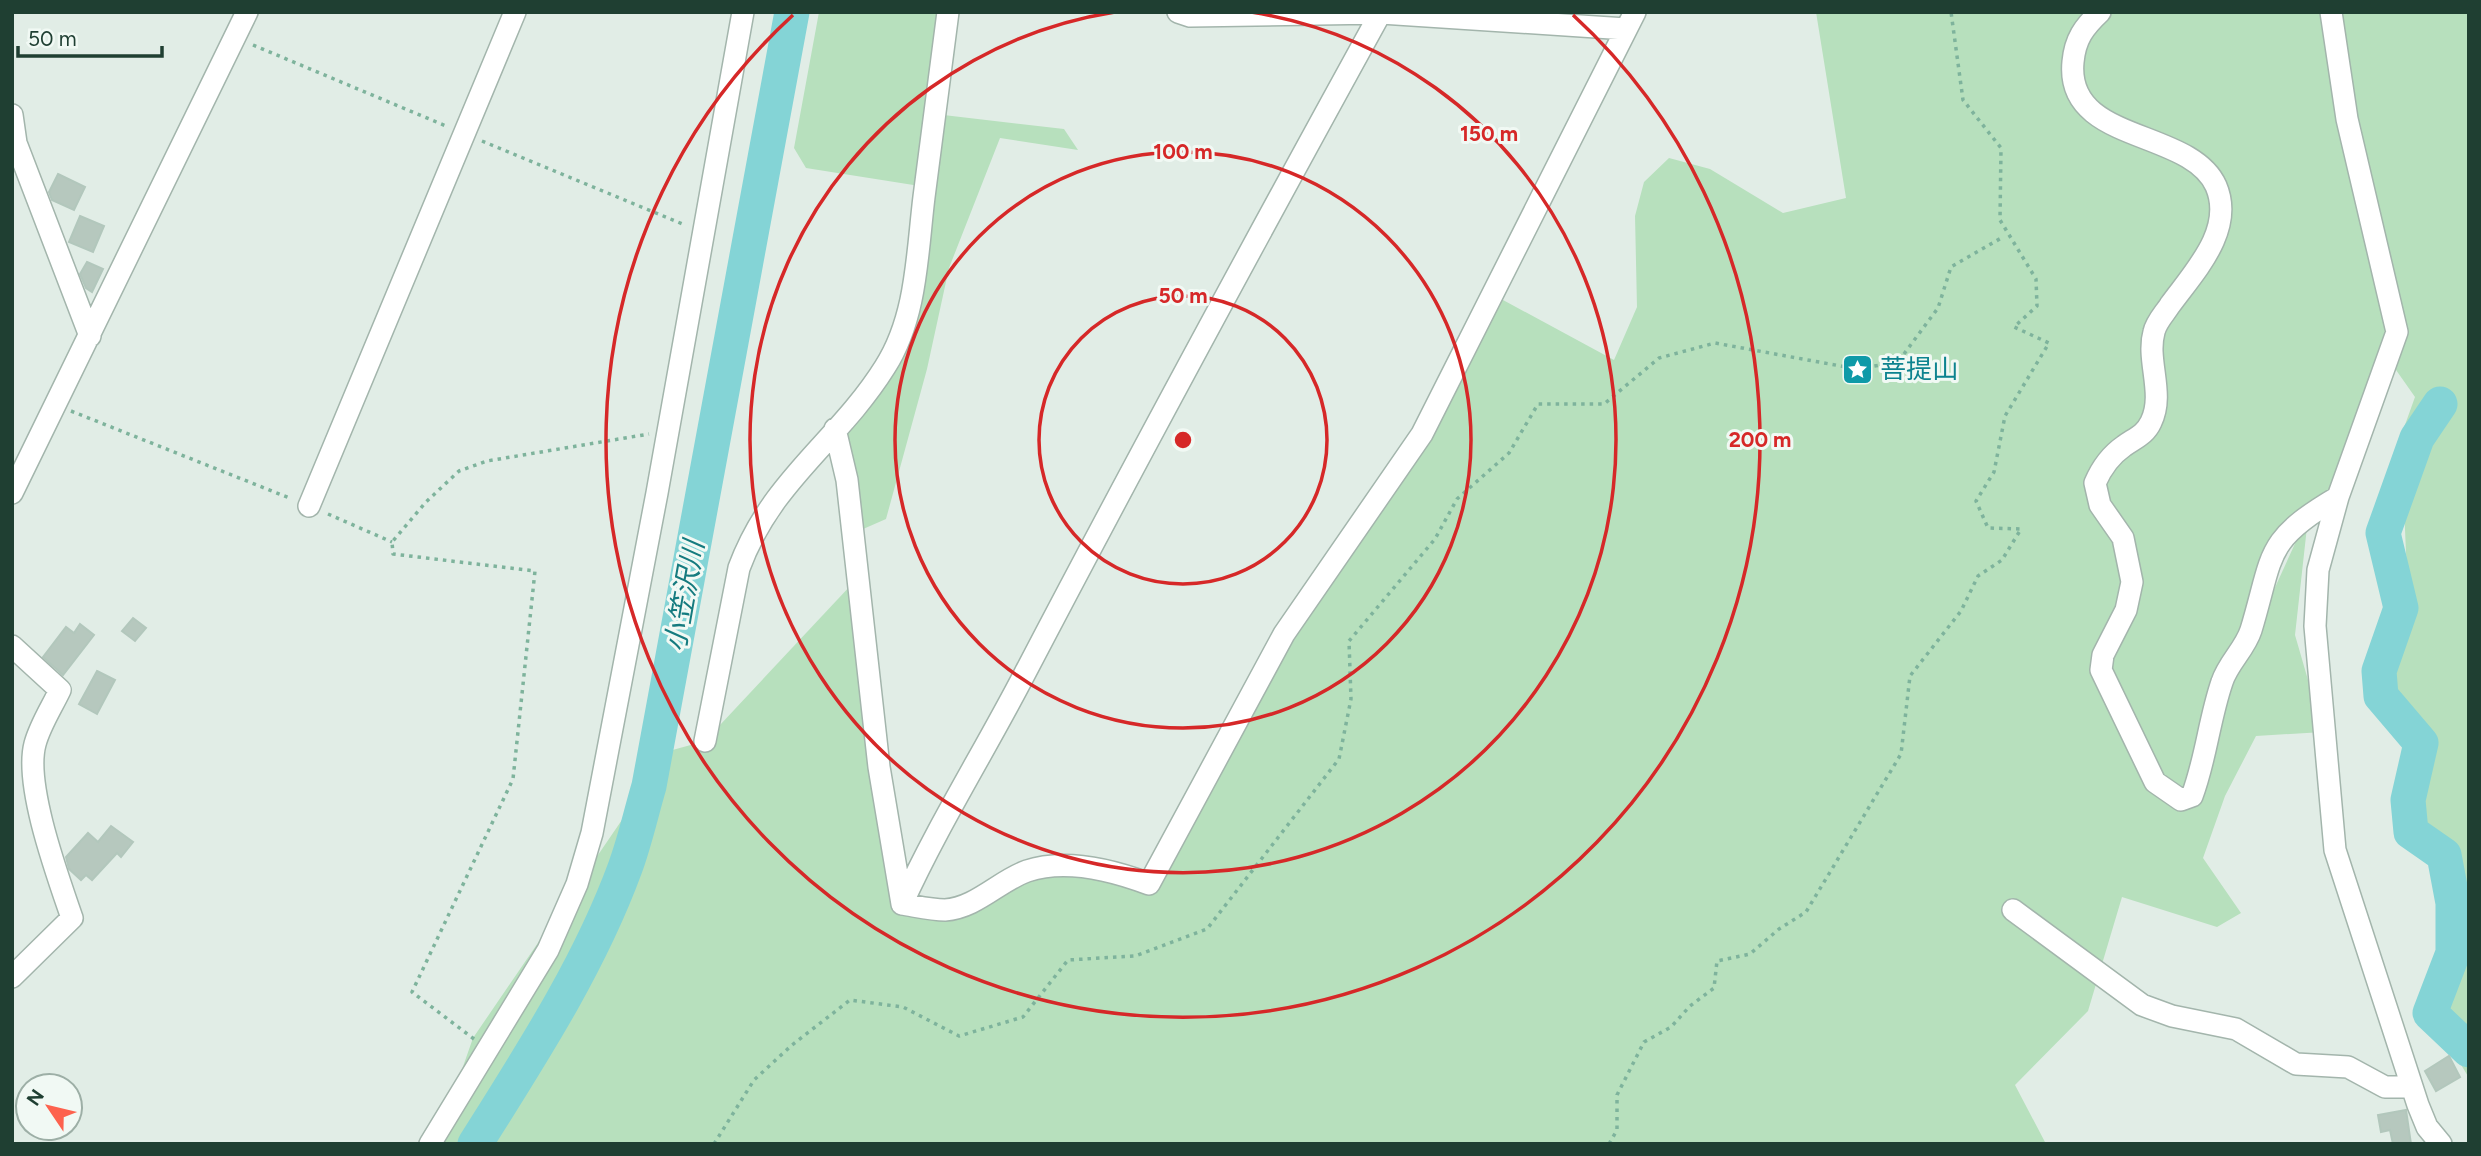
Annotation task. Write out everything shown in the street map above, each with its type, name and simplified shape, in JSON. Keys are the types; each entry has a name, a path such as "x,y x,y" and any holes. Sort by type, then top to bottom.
{"street":[{"path":"15,482 56,405 247,12"},
{"path":"309,506 515,12"},
{"path":"430,1144 548,950 577,884 592,832 668,431 743,12"},
{"path":"705,741 739,568 748,541 779,490 835,429 886,366 908,317 948,12"},
{"path":"902,904 944,910 964,906 1025,872 1052,865 1126,875 1149,884 1284,634 1422,434 1630,21 1381,13 1190,16 1178,12"},
{"path":"2100,12 2081,29 2072,75 2075,90 2087,107 2113,125 2195,163 2212,180 2219,200 2219,224 2213,243 2154,331 2156,388 2151,422 2142,436 2124,446 2104,466 2095,483 2100,505 2123,538 2133,582 2126,610 2103,654 2101,670 2155,782 2181,800 2192,796 2205,760 2211,718 2223,678 2250,633 2269,562 2289,529 2338,497"},
{"path":"2331,12 2347,119 2397,332 2338,497 2318,570 2315,626 2329,811 2335,850 2412,1087 2427,1127 2441,1144"},
{"path":"902,904 927,849 995,730 1316,127 1381,13"},
{"path":"13,120 16,143 90,336"},
{"path":"835,429 847,480 879,767 902,904"},
{"path":"12,646 60,690 35,746 35,778 51,857 72,918 12,976"},
{"path":"2013,910 2142,1005 2172,1016 2236,1029 2296,1065 2348,1068 2385,1087 2412,1087"}],"path":[{"path":"1609,1144 1617,1130 1617,1095 1644,1042 1671,1027 1690,1006 1714,988 1717,961 1750,954 1779,929 1806,912 1901,754 1910,676 1961,611 1978,576 2002,560 2021,529 1988,528 1976,501 1994,472 2005,416 2049,343 2014,327 2037,306 2036,279 2000,220 2001,148 1963,100 1951,12"},
{"path":"713,1144 754,1080 792,1045 850,1000 903,1007 959,1036 1023,1017 1068,960 1135,956 1207,929 1339,759 1351,699 1349,640 1435,538 1457,499 1509,453 1538,404 1604,404 1659,358 1714,343 1857,369 1898,362 1938,309 1951,267 2003,237"},
{"path":"56,405 393,542"},
{"path":"486,1049 412,992 513,779 535,571 393,554 393,542 426,502 459,471 487,461 668,431"}],"green space":[{"path":"819,12 938,12 935,114 1064,129 1078,150 1000,138 949,268 927,369 886,519 854,533 837,437 898,365 926,187 806,168 794,148"},
{"path":"1816,12 2469,12 2469,907 2465,904 2469,912 2469,1078 2430,1013 2463,900 2411,832 2421,743 2369,690 2408,599 2401,436 2415,397 2389,360 2340,491 2307,527 2295,635 2323,732 2256,736 2225,796 2203,858 2241,913 2217,927 2122,897 2088,1011 2015,1085 2046,1144 423,1144 459,1078 473,1038 669,751 705,741 852,584 902,904 960,907 1052,865 1149,884 1284,634 1422,434 1492,294 1614,360 1637,307 1635,216 1644,182 1669,158 1710,169 1783,213 1846,198","holes":["2298,537 2209,732 2198,731 2265,571"]}],"building":[{"path":"58,174 85,187 74,210 52,200 49,192"},
{"path":"80,216 104,226 93,252 69,242"},
{"path":"87,262 103,269 92,292 86,288 80,274"},
{"path":"133,618 146,628 135,641 122,631"},
{"path":"80,624 94,635 63,675 43,657 66,627 74,633"},
{"path":"97,671 115,680 97,714 79,704"},
{"path":"111,826 133,842 121,857 117,853 92,880 86,875 81,880 69,869 66,857 88,833 98,842"},
{"path":"2449,1056 2460,1077 2436,1091 2425,1071"},
{"path":"2406,1110 2411,1144 2393,1144 2390,1130 2381,1132 2378,1115"}],"waterway":[{"name":"小笠沢川","path":"475,1144 538,1043 576,975 611,904 635,837 649,786 792,12"},
{"path":"2440,404 2417,438 2383,533 2401,608 2379,671 2381,696 2421,743 2408,800 2411,832 2444,855 2453,903 2453,953 2430,1013 2469,1050"}],"place":[{"name":"菩提山","path":"1857,369"}]}
